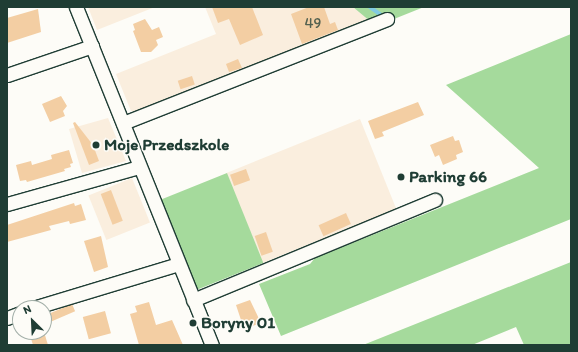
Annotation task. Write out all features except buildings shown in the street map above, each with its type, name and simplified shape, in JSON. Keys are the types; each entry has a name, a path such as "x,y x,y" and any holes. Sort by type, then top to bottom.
{"street":[{"path":"76,7 123,123 139,167 212,345"},
{"path":"123,123 387,19"},
{"path":"7,75 92,46"},
{"path":"7,204 139,167"},
{"path":"193,300 435,200"},
{"path":"52,302 179,264"}],"shaded area":[{"path":"88,7 155,7 97,30"},
{"path":"205,7 353,7 369,20 141,112 131,111 116,74 216,34"},
{"name":"Moje Przedszkole","path":"108,118 126,161 82,173 69,129"},
{"path":"360,119 396,209 263,263 226,173"},
{"path":"132,178 150,223 106,240 88,196"}],"green space":[{"path":"353,7 424,7 394,19 388,15 371,22"},
{"path":"571,34 571,219 281,336 259,284 310,264 315,258 539,168 446,85"},
{"path":"227,173 263,263 198,290 161,200"},
{"path":"571,262 571,345 524,345 516,327 472,345 363,345"}],"waterway":[{"path":"370,7 383,16"}],"place":[{"name":"Moje Przedszkole","path":"96,145"},
{"name":"Parking 66","path":"401,177"},
{"name":"Boryny 01","path":"193,323"}]}
